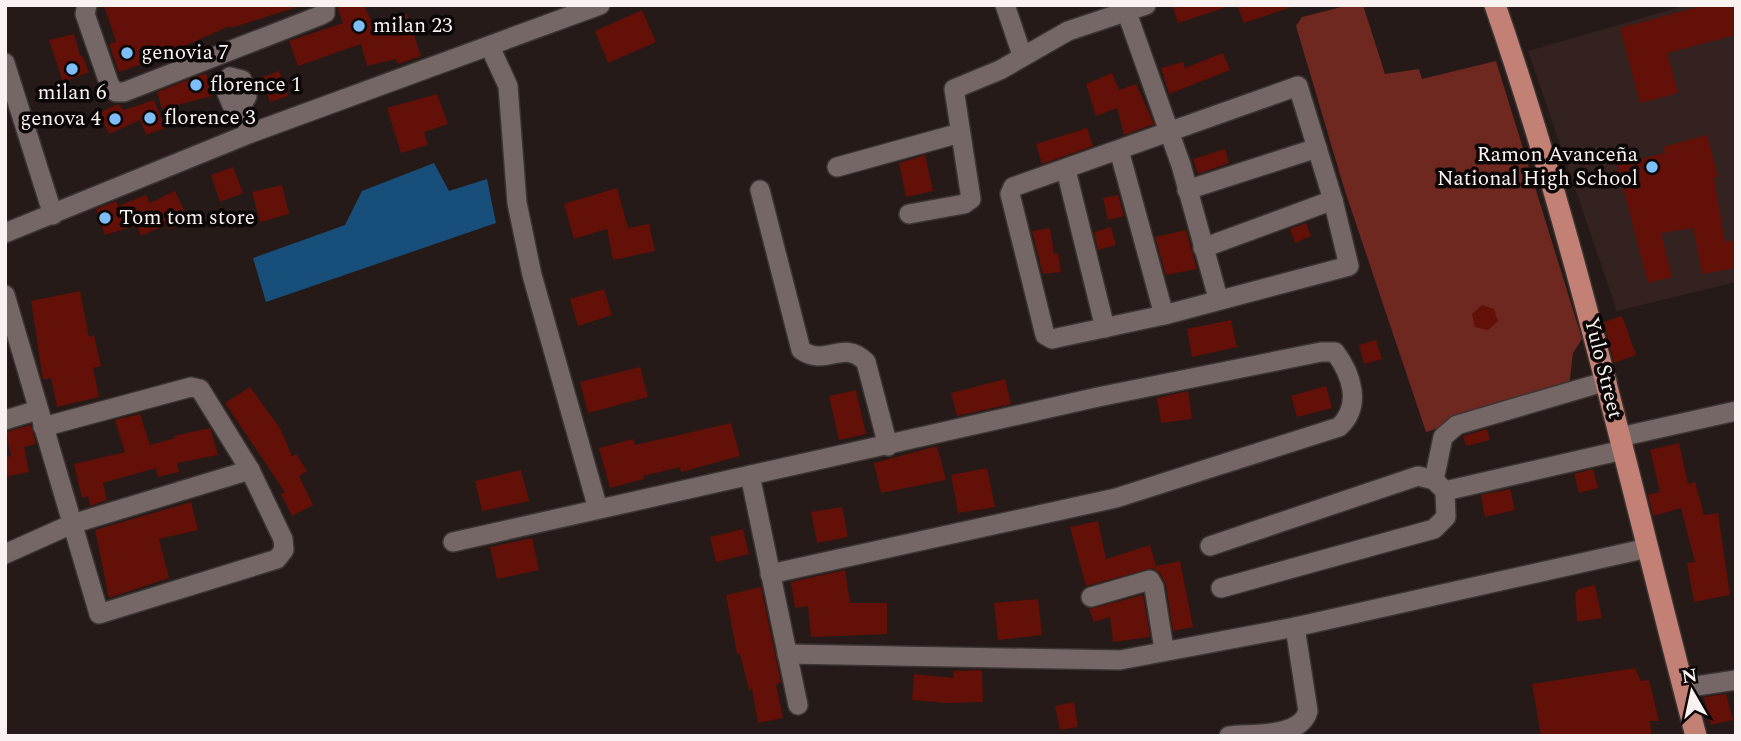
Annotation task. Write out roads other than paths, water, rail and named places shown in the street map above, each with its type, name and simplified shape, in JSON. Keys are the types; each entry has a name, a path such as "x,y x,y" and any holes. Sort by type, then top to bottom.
{"main road":[{"name":"Yulo Street","path":"1495,5 1552,179 1607,381 1696,736"}],"street":[{"path":"87,5 85,15 110,86 116,92 124,92 220,52 319,16 325,13 325,5"},
{"path":"5,233 251,133 490,47 580,9 600,5"},
{"path":"1005,5 1022,55"},
{"path":"909,214 964,204 971,199 954,89 1000,71 1022,55 1068,31 1136,8 1218,298"},
{"path":"490,47 508,86 517,203 532,275 598,509"},
{"path":"220,52 230,78 224,86 232,105 241,107 251,133"},
{"path":"5,63 53,215"},
{"path":"1298,86 1333,200 1349,266 1218,298 1164,315 1052,339 1042,329 1010,191 1169,132 1298,86"},
{"path":"837,167 960,133"},
{"path":"1187,190 1317,148"},
{"path":"1119,150 1164,315"},
{"path":"1066,170 1105,328"},
{"path":"760,190 801,350 820,358 845,351 857,353 866,362 888,446"},
{"path":"1203,248 1333,200"},
{"path":"5,295 40,419 100,615 277,559 285,551 284,539 250,470 196,388 40,419 5,420"},
{"path":"453,542 1098,397 1321,352 1335,352 1344,364 1354,404 1351,417 1339,427 1116,498 771,574"},
{"path":"1221,588 1434,529 1446,517 1439,485 1443,437 1457,425 1607,381"},
{"path":"1210,545 1418,476 1439,485 1622,443 1736,411"},
{"path":"5,554 72,524 250,470"},
{"path":"750,475 798,705"},
{"path":"787,654 1120,660 1164,649 1295,627 1648,548"},
{"path":"1091,597 1150,580 1154,587 1164,649"},
{"path":"1229,736 1295,728 1306,720 1308,711 1295,627"},
{"path":"1683,688 1736,680"}],"water":[{"path":"434,163 449,191 487,179 496,223 266,302 253,258 345,225 362,191"}],"place":[{"name":"milan 23","path":"359,26"},
{"name":"genovia 7","path":"127,53"},
{"name":"milan 6","path":"72,69"},
{"name":"florence 1","path":"196,85"},
{"name":"florence 3","path":"150,118"},
{"name":"genova 4","path":"115,119"},
{"name":"Ramon Avanceña National High School","path":"1652,167"},
{"name":"Tom tom store","path":"105,218"}]}
